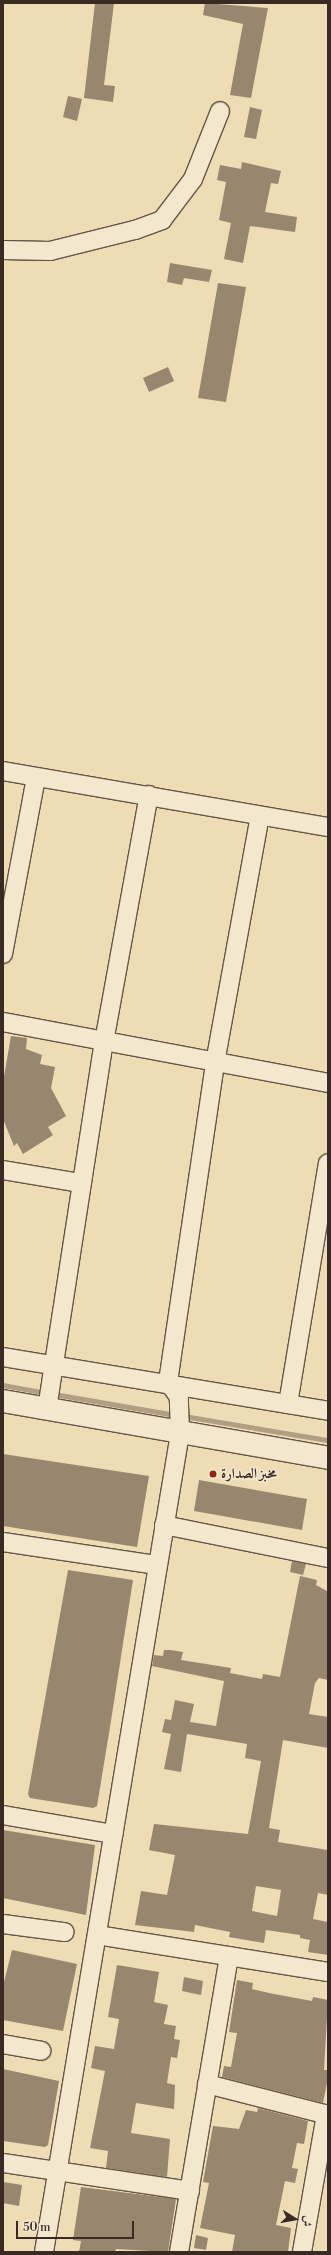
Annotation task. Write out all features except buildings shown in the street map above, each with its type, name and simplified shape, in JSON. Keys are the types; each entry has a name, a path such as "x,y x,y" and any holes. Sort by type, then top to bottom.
{"street":[{"path":"3,250 50,251 135,230 162,220 192,179 220,111"},
{"path":"3,771 36,778 149,795 328,827"},
{"path":"3,954 36,778"},
{"path":"49,1399 81,1183 104,1042 149,795"},
{"path":"44,2252 56,2171 97,1934 180,1422 168,1382 215,1063 260,816"},
{"path":"3,1022 328,1083"},
{"path":"288,1404 328,1163"},
{"path":"3,1170 81,1183"},
{"path":"3,1357 54,1366 168,1382 328,1411"},
{"path":"3,1401 49,1399 180,1422 328,1458"},
{"path":"164,1525 328,1558"},
{"path":"3,1542 157,1565"},
{"path":"3,1815 113,1834"},
{"path":"3,1924 64,1932"},
{"path":"97,1934 328,1972"},
{"path":"178,2252 190,2191 229,1956"},
{"path":"3,2044 41,2051"},
{"path":"207,2084 327,2114 302,2252"},
{"path":"3,2163 190,2191"}],"waterway":[{"path":"3,1385 47,1393"},
{"path":"54,1394 175,1415"},
{"path":"184,1416 328,1440"}],"place":[{"name":"مخبز الصدارة","path":"213,1474"}]}
